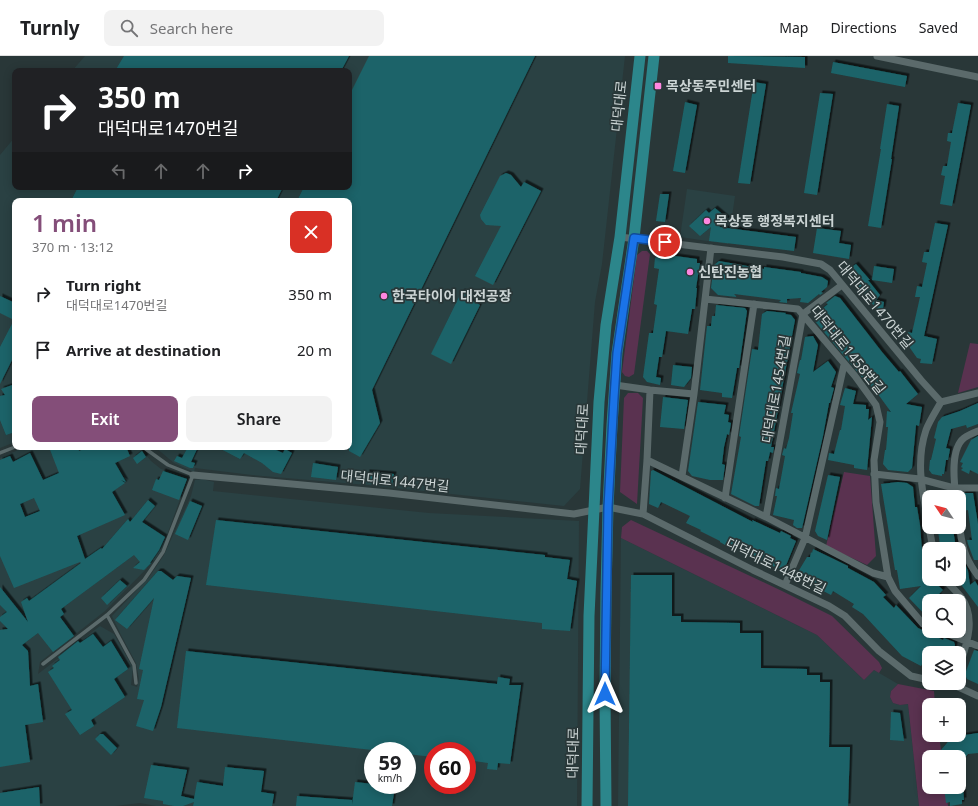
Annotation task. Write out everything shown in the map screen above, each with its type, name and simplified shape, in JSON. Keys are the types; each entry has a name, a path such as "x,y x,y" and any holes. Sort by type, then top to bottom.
{"main road":[{"name":"대덕대로","path":"587,806 589,616 599,402 606,325 620,236 640,56"},
{"name":"대덕대로","path":"606,806 605,686 608,507 617,353 634,238 654,56"}],"street":[{"path":"876,56 907,59 978,77"},
{"name":"대덕대로1470번길","path":"620,236 783,257 821,264 830,270 940,402"},
{"path":"682,476 694,394 711,248"},
{"path":"803,314 842,285"},
{"name":"대덕대로1458번길","path":"705,299 798,309 844,365 855,376 876,405 880,422 874,460 874,474 876,502 888,577"},
{"path":"725,498 754,304"},
{"name":"대덕대로1454번길","path":"766,517 803,314"},
{"path":"785,585 805,538 844,365"},
{"path":"615,385 694,394"},
{"path":"643,514 650,390"},
{"path":"922,490 920,479 924,440 927,428 940,402 978,394"},
{"path":"954,488 953,470 958,447 963,439 978,431"},
{"path":"647,460 766,517 873,573 888,577 895,591 922,623"},
{"path":"874,474 920,479 954,488 978,488"},
{"name":"대덕대로1447번길","path":"193,475 389,493 574,514 594,509"},
{"name":"대덕대로1448번길","path":"594,509 608,507 643,514 753,570 829,606 845,616 879,651 911,676 922,678"},
{"path":"960,534 962,547 968,561 978,576"},
{"path":"951,586 962,598 969,612 970,628 966,646"},
{"path":"958,638 978,646"},
{"path":"966,690 978,696"}],"lane":[{"path":"0,453 12,448"},
{"name":"대덕대로1447번길","path":"147,450 168,465 193,475"},
{"path":"43,664 107,615 144,580 163,552 193,475"},
{"path":"107,615 134,665 136,683"}],"shaded area":[{"path":"85,56 625,56 602,264 595,302 580,489 564,506 195,468 194,472 174,463 159,450 352,450 352,198 12,198 12,443 0,448 0,155 12,141 12,190 352,190 352,68 75,68"},
{"path":"687,189 735,196 728,244 680,237"},
{"path":"642,251 647,251 650,254 634,374 629,377 625,376 622,372 637,255"},
{"path":"970,343 978,344 978,387 958,393"},
{"path":"628,393 638,393 643,398 637,504 620,492 624,398"},
{"path":"18,450 142,450 151,461 161,469 188,477 162,549 152,563 105,611 40,662 38,674 100,626 114,634 133,668 131,685 137,687 139,679 136,663 112,616 150,576 164,555 191,496 195,480 202,479 214,482 213,491 429,513 579,521 577,806 156,806 140,803 115,806 0,806 0,458"},
{"path":"844,472 870,476 876,556 867,565 826,546"},
{"path":"631,520 832,616 879,662 882,668 879,673 874,670 864,680 817,635 621,538 622,527"},
{"path":"621,538 817,635 864,680 874,670 898,684 891,691 890,697 893,703 900,705 908,704 919,806 618,806"},
{"path":"898,684 922,689 922,690 934,691 934,698 922,698 922,742 940,742 941,750 922,750 922,794 946,794 948,806 919,806 908,704 900,705 893,703 890,697 891,691"}],"building":[{"path":"124,56 349,56 343,68 117,68"},
{"name":"한국타이어 대전공장","path":"369,56 535,56 372,390 380,423 360,457 349,451 352,450 352,198 298,198 302,190 352,190 352,90"},
{"path":"728,56 805,57 805,68 728,63"},
{"path":"833,62 907,76 905,87 831,73"},
{"path":"754,82 766,84 750,184 738,183"},
{"path":"820,93 833,94 817,195 804,193"},
{"path":"685,102 697,105 685,173 673,171"},
{"path":"958,103 971,105 952,206 940,204 945,176 941,175 943,166 947,166 951,142 947,141 948,133 952,133"},
{"path":"887,104 899,106 881,228 868,226"},
{"path":"506,173 511,175 521,187 524,182 541,191 493,285 475,276 501,226 486,225 481,219 480,215 500,176"},
{"path":"76,190 282,190 278,198 72,198"},
{"path":"660,194 669,194 665,222 656,221"},
{"path":"715,208 728,219 719,227 796,237 794,251 709,241 711,227 700,236 689,226 706,210 709,213"},
{"path":"935,223 948,225 924,336 937,339 932,364 920,363 921,359 917,358 910,348 910,342 906,342 908,332 912,333 920,297 915,297 917,286 922,287 927,263 922,262 924,252 929,252"},
{"path":"817,228 841,231 839,243 851,245 849,259 813,253"},
{"path":"661,254 697,259 697,263 700,263 696,288 695,309 692,309 688,334 666,331 662,357 659,357 656,377 661,378 660,385 647,382 643,377 649,333 653,333 657,305 654,304 659,269 654,268 655,258"},
{"path":"719,261 764,269 764,267 801,272 822,277 828,281 827,287 821,292 823,293 820,295 819,294 808,303 800,302 801,298 787,299 787,303 779,302 781,300 734,294 737,297 718,295 711,288 714,265"},
{"path":"856,264 870,280 868,280 880,295 876,300 884,302 883,309 878,311 846,271"},
{"path":"874,266 894,269 892,283 872,280"},
{"path":"462,291 473,296 471,300 480,305 451,364 431,354"},
{"path":"0,296 12,302 12,319 0,313"},
{"path":"835,296 840,298 882,352 899,372 900,371 918,394 906,404 922,407 919,426 916,425 912,468 908,472 888,470 883,464 888,427 886,427 887,411 891,412 875,390 875,392 814,320 815,315"},
{"path":"716,305 745,308 747,311 739,368 737,368 732,398 722,397 722,393 700,390 707,326 711,326 712,316 715,316"},
{"path":"767,311 786,313 785,314 791,315 795,320 771,447 774,447 773,453 770,452 768,461 766,461 759,506 755,506 731,494 741,437 739,436 752,349 758,350 762,314"},
{"path":"12,324 12,360 0,384 0,347"},
{"path":"813,336 818,345 813,372 828,361 836,372 831,387 834,388 829,403 802,528 797,528 793,525 794,520 773,515 777,496 775,496 776,488 779,489 785,456 782,455 784,448 786,449 789,438 793,413 791,413 800,374 797,373 805,337"},
{"path":"673,365 692,367 691,378 684,387 671,385"},
{"path":"12,385 12,433 6,435 0,420 0,396 5,395 1,389"},
{"path":"845,388 856,391 853,404 866,405 866,409 869,409 868,420 872,417 867,470 854,468 854,465 828,460 829,453 834,454 841,430 845,406 840,405"},
{"path":"663,397 688,400 684,429 660,427"},
{"path":"698,402 726,405 724,414 729,415 728,422 731,423 729,435 727,434 724,447 722,464 725,465 723,480 710,480 692,476 688,471"},
{"path":"978,403 978,424 967,428 966,425 951,429 946,448 950,449 948,460 946,460 944,474 942,474 942,476 932,474 929,470 930,460 936,439 934,438 938,422 942,417"},
{"path":"978,436 978,474 970,470 969,474 961,470 963,468 961,467 963,463 960,462 971,440"},
{"path":"50,450 127,450 130,456 115,463 126,482 121,480 125,483 112,492 125,515 77,536 85,559 101,548 102,549 128,519 130,522 148,500 155,506 142,522 165,537 151,563 144,570 133,568 140,562 134,555 61,609 64,614 60,617 74,636 53,652 38,633 22,645 28,651 30,686 38,684 43,722 25,725 30,762 0,767 0,630 8,629 0,621 0,617 7,612 0,605 0,587 28,622 21,602 27,598 29,601 81,563 80,562 14,588 0,556 0,460 10,456 13,462 30,453 43,480 59,473","holes":["34,498 40,511 25,517 20,504"]},
{"path":"186,450 197,450 191,462 195,463 193,468 174,461 177,456 182,458"},
{"path":"223,450 276,450 283,453 284,450 287,450 292,453 281,474 273,472 262,463 244,453 240,459"},
{"path":"142,451 146,457 137,464 133,458"},
{"path":"313,463 338,467 336,480 311,477"},
{"path":"653,470 753,522 752,520 780,533 781,531 791,536 790,538 796,541 785,568 781,570 732,546 730,548 700,531 701,530 686,523 690,516 661,502 658,508 649,504 651,471"},
{"path":"163,471 187,479 179,500 152,490 156,479 159,480"},
{"path":"367,472 394,474 392,485 366,483"},
{"path":"828,475 840,477 827,540 818,536 815,531"},
{"path":"898,482 907,483 913,487 915,507 917,507 920,525 922,586 939,586 943,590 939,594 922,594 922,612 909,598 921,586 900,589 897,570 895,570 881,484"},
{"path":"966,493 973,493 978,524 978,560 974,560 967,540 972,540 968,510 966,510"},
{"path":"190,501 202,506 188,540 175,534"},
{"path":"216,520 545,555 545,557 570,560 567,579 577,581 570,631 542,629 542,623 206,585"},
{"path":"938,534 954,534 955,542 940,542"},
{"path":"813,549 848,566 848,568 874,582 886,595 883,597 894,608 896,605 918,628 922,630 922,638 939,638 943,640 944,638 954,642 955,646 922,646 921,666 902,656 863,614 852,607 854,604 833,591 831,595 800,579 798,572 807,557 810,557 811,552 812,553"},
{"path":"966,566 970,585 975,581 978,586 978,607 962,586 966,586"},
{"path":"158,571 161,571 173,580 177,576 191,578 161,707 153,731 136,726 144,700 137,699 143,670 139,669 154,598 127,629 115,620"},
{"path":"631,575 672,575 672,616 681,616 681,622 740,623 740,633 761,633 761,668 807,669 807,675 820,675 820,682 830,682 829,747 850,747 848,806 628,806"},
{"path":"120,580 127,586 107,605 101,598"},
{"path":"93,634 103,647 111,641 128,669 114,679 125,697 91,720 94,726 80,735 65,714 72,710 48,672 54,668 52,666 60,660 58,657 78,641 80,643"},
{"path":"974,650 978,651 978,684 967,679 966,671"},
{"path":"186,651 497,684 498,677 510,679 509,685 521,685 510,764 498,763 497,770 487,769 488,763 476,761 476,742 424,742 424,756 416,755 416,742 364,742 364,749 177,728"},
{"path":"891,712 900,713 904,741 890,740"},
{"path":"978,733 978,753 968,754 966,756 966,750 941,750 948,742 966,742 966,735"},
{"path":"100,734 103,734 117,748 111,755 95,739"},
{"path":"151,765 187,770 181,796 194,799 197,782 223,786 225,767 264,771 261,792 274,794 272,806 193,806 194,802 183,806 174,806 163,804 163,801 144,798"},
{"path":"355,782 364,783 364,794 394,794 392,806 296,806 297,796 352,800 352,805"},
{"path":"39,787 40,806 0,806 0,793"},
{"path":"945,794 964,794 964,800 962,800 962,804 950,806 950,802 946,803"}],"place":[{"name":"목상동주민센터","path":"658,86"},
{"name":"목상동 행정복지센터","path":"707,221"},
{"name":"신탄진농협","path":"690,272"},
{"name":"한국타이어 대전공장","path":"384,296"}],"route":[{"path":"605,694 608,507 617,353 634,238 665,242"}]}
